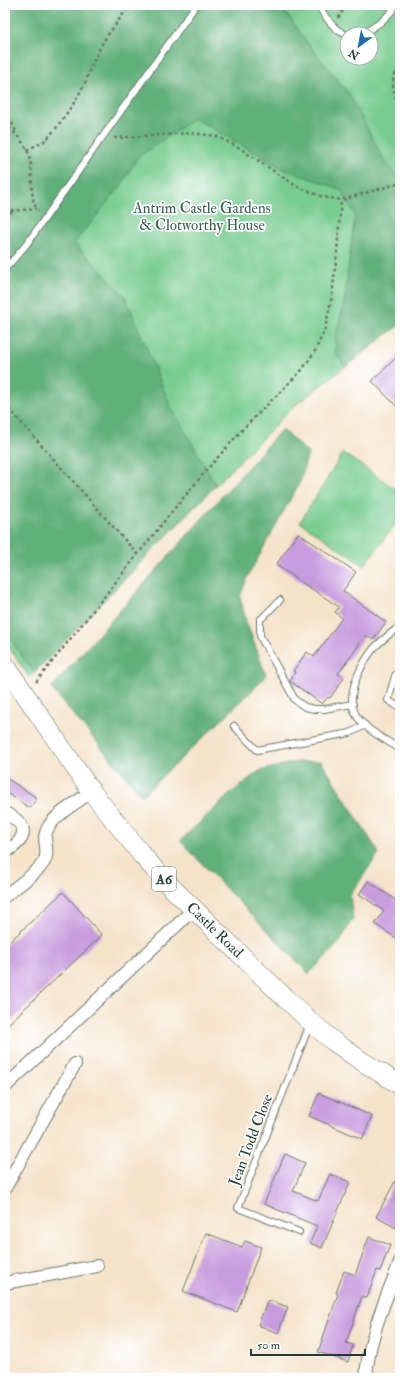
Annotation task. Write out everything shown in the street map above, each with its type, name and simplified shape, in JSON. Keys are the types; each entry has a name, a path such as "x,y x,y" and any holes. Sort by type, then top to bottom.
{"main road":[{"name":"Castle Road","path":"5,665 91,791 142,855 166,882 311,1022 333,1041 400,1085"}],"street":[{"path":"5,896 44,862 46,853 44,840 45,834 53,821 91,791"},
{"path":"5,813 17,819 22,825 24,832 23,836 16,845 5,852"},
{"path":"23,836 44,840"},
{"path":"5,1087 194,909"},
{"path":"5,1188 75,1064"},
{"path":"366,1378 366,1365 371,1343 400,1262"},
{"path":"5,1283 97,1266"}],"lane":[{"path":"5,269 26,245 196,5"},
{"path":"318,5 332,26 339,32"},
{"path":"375,26 393,10 394,5"},
{"path":"280,600 260,620 260,636 295,700 305,708 315,709 353,704"},
{"path":"400,626 374,649 363,664 354,684 353,704 354,712 365,725 400,749"},
{"path":"400,669 395,676 388,700 400,708"},
{"path":"234,726 257,750 350,732 365,725"},
{"name":"Jean Todd Close","path":"299,1232 238,1208 311,1022"}],"path":[{"path":"27,150 46,140 56,127 79,94 104,40 130,5"},
{"path":"396,99 392,82 400,68"},
{"path":"5,100 10,120 29,153 36,209"},
{"path":"5,123 19,137"},
{"path":"101,139 190,133 216,136 238,147 296,186 323,197 341,200 400,184"},
{"path":"34,685 211,465 241,431 302,370 315,351 325,329 332,296 341,200"},
{"path":"5,211 36,209 47,215"},
{"path":"5,217 12,210"},
{"path":"5,404 138,554"}],"green space":[{"name":"Antrim Castle Gardens & Clotworthy House","path":"5,5 400,5 400,324 292,408 29,677 5,642"},
{"name":"Antrim Castle Gardens & Clotworthy House","path":"5,5 280,5 310,46 350,95 385,162 400,179 400,324 345,367 335,352 336,335 344,303 355,215 341,189 285,170 194,118 137,158 121,186 74,243 125,296 171,407 216,485 34,673 5,632"},
{"path":"282,429 308,453 301,480 247,578 240,597 246,621 266,675 254,689 142,796 51,688"},
{"path":"343,453 400,492 400,518 364,566 300,522"},
{"path":"321,761 379,853 350,895 353,918 340,942 309,974 180,841 230,794 259,771 295,762"}],"building":[{"path":"400,354 400,410 372,381"},
{"path":"298,533 356,572 343,591 386,622 373,640 366,635 338,674 344,678 330,698 328,697 322,704 290,681 295,672 293,671 307,652 314,657 342,618 335,612 339,607 276,565"},
{"path":"5,777 37,798 30,808 5,792"},
{"path":"368,881 400,903 400,941 375,924 384,911 359,894"},
{"path":"63,892 102,935 5,1027 5,946"},
{"path":"319,1093 372,1116 362,1139 309,1116"},
{"path":"285,1154 305,1163 293,1191 318,1201 330,1174 350,1182 322,1248 310,1243 317,1226 264,1204"},
{"path":"400,1172 400,1220 396,1228 376,1217"},
{"path":"206,1233 242,1247 245,1241 261,1247 237,1312 183,1291"},
{"path":"369,1237 390,1245 380,1271 377,1270 367,1298 362,1296 346,1343 353,1345 348,1362 318,1352 338,1294 336,1293 344,1271 355,1275"},
{"path":"268,1300 288,1307 278,1333 258,1325"}]}
